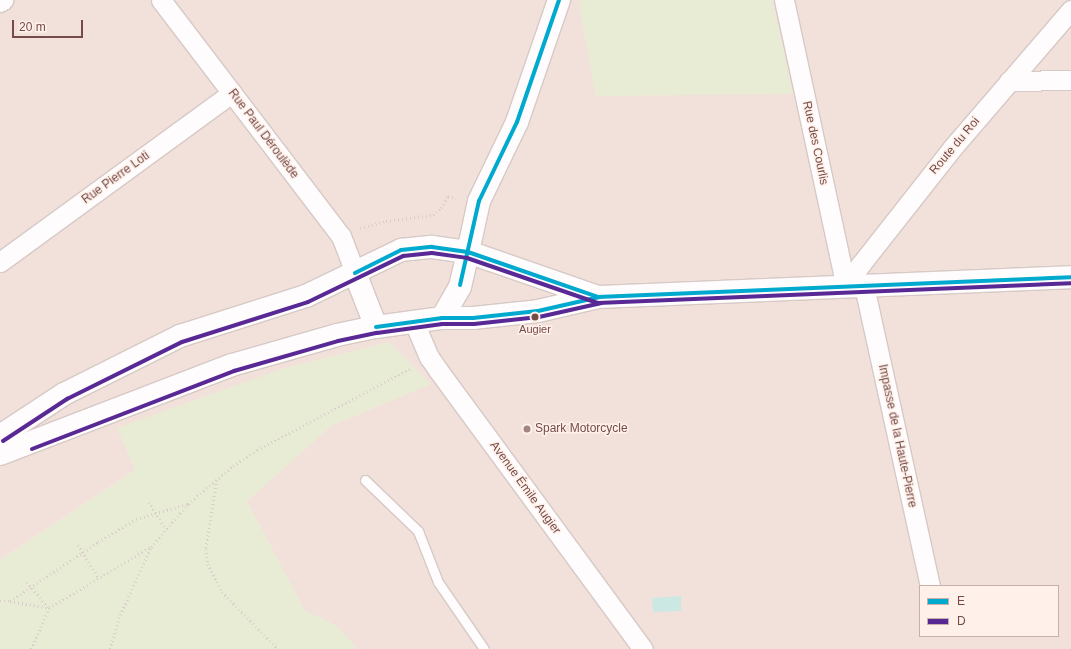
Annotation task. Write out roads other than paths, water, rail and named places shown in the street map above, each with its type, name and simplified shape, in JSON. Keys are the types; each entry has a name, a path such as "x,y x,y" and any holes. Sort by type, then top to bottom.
{"main road":[{"path":"442,318 460,287 479,201 517,122 559,0"},
{"path":"0,436 64,394 180,336 306,296 401,250 432,247 468,252 598,297"},
{"path":"355,272 376,327"},
{"path":"0,454 232,365 337,335 376,327 442,318 473,318 538,311 598,297 1071,277"}],"street":[{"name":"Rue Paul Déroulède","path":"161,0 341,236 355,272"},
{"name":"Rue des Courlis","path":"784,0 855,286"},
{"name":"Route du Roi","path":"855,286 861,264 953,147 1071,10"},
{"path":"1010,81 1071,80"},
{"name":"Rue Pierre Loti","path":"0,262 232,93"},
{"name":"Impasse de la Haute-Pierre","path":"855,286 930,585"},
{"name":"Avenue Émile Augier","path":"414,322 429,357 438,370 643,649"}],"lane":[{"path":"365,480 418,531 438,582 484,649"}],"water":[{"path":"681,596 681,611 653,612 652,598"}],"place":[{"name":"Augier","path":"535,317"},
{"name":"Spark Motorcycle","path":"527,429"}]}
